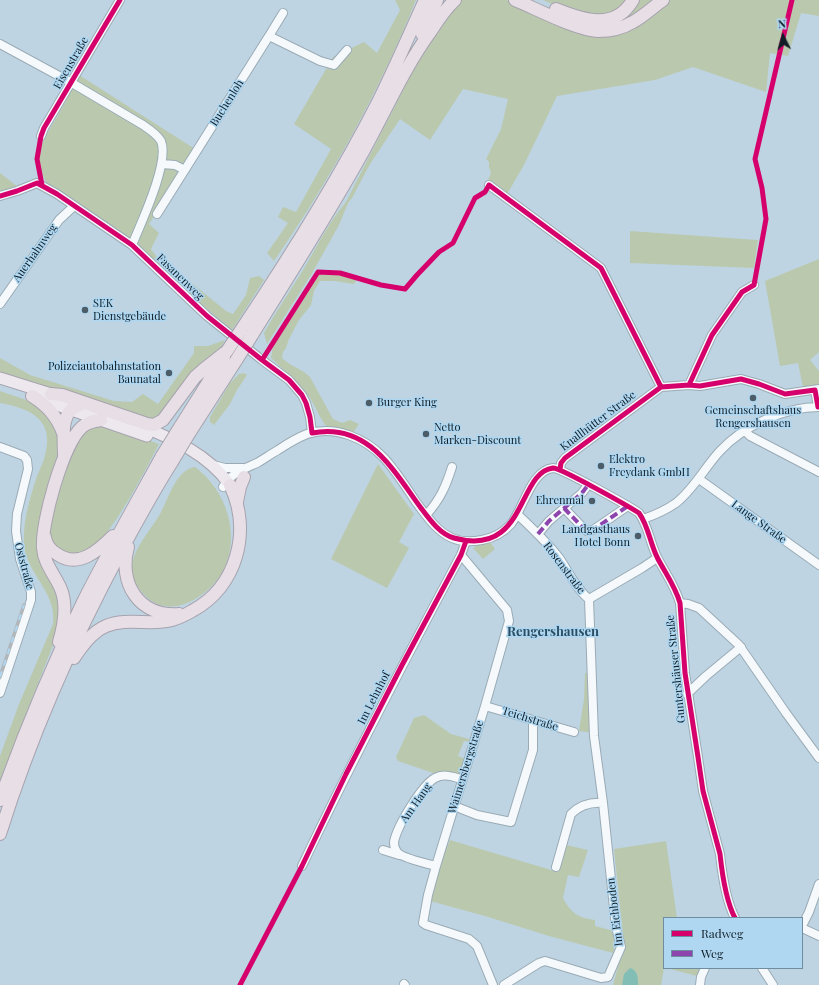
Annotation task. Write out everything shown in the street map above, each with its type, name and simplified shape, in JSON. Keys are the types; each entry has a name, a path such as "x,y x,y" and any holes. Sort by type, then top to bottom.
{"highway":[{"path":"412,28 422,0"},
{"path":"247,331 277,276 338,176 380,98 425,0"},
{"path":"405,71 437,0"},
{"path":"0,800 49,675 83,603 124,525 247,331 339,195 422,42 442,14 455,0"},
{"path":"515,0 576,26 597,31 610,30 634,22 663,0"},
{"path":"535,0 570,14 598,21 610,20 621,14 629,7 633,0"},
{"path":"51,394 62,395 147,424 154,425 163,420 195,377 204,369 232,355"},
{"path":"32,396 52,411 63,433"},
{"path":"64,456 63,433 66,419 75,407"},
{"path":"49,675 60,639 63,623 64,602 61,589 49,569 44,555 43,541 48,511 64,456 76,433 82,427 91,422 101,420"},
{"path":"0,834 38,727 56,686 103,586 143,511 167,459"},
{"path":"56,686 83,646 102,628 112,624 125,622 166,622 179,618 212,597 228,577 238,553 240,536 237,504 240,487 245,473"},
{"path":"226,484 237,504"},
{"path":"226,484 239,518"},
{"path":"143,511 126,557 126,574 131,589 142,602 156,611 173,615 190,612"},
{"path":"44,532 45,541 54,552 65,558 78,560 96,552 124,525"}],"main road":[{"path":"0,378 51,394 101,420 155,439 187,454 226,484"},
{"path":"0,386 32,396 126,420 176,441 198,453 212,465 226,484"}],"street":[{"name":"Eisenstraße","path":"41,136 44,128 120,0"},
{"name":"Buchenloh","path":"157,214 284,12"},
{"path":"269,36 320,61 334,65 347,50"},
{"path":"0,44 72,83 154,132 161,141 163,154 162,164 132,245"},
{"path":"162,164 175,165 185,170"},
{"name":"Fasanenweg","path":"0,196 17,192 37,183 57,194 132,245 207,316 289,380 302,395 306,403 312,433"},
{"path":"489,185 601,268 661,387 688,385 700,386 741,380 759,384 785,394 801,393 817,389 818,407 803,408 777,415 745,431 720,451 699,479 677,502 657,514 643,519"},
{"name":"Auerhahnweg","path":"0,304 59,220 74,206"},
{"path":"688,385 712,335 742,292 754,285"},
{"name":"Knallhütter Straße","path":"560,469 561,463 565,458 661,387"},
{"path":"801,393 803,408"},
{"path":"745,431 750,436 819,472"},
{"path":"226,484 234,484 258,462 292,441 312,433 333,432 349,435 363,440 383,457 434,525 452,538 466,541 491,538 501,532 511,524 534,481 541,474 549,470 554,468 560,469"},
{"name":"Oststraße","path":"0,447 19,453 26,459 28,464 17,514 16,531 20,559 31,592 31,600 0,693"},
{"path":"212,465 232,468 245,473"},
{"path":"426,515 436,505 447,482 452,467"},
{"name":"Guntershäuser Straße","path":"560,469 639,513 643,519 657,558 676,591 680,603 687,694 703,791 720,854 733,917"},
{"name":"Lange Straße","path":"699,479 819,565"},
{"path":"538,534 549,521 582,493 588,485"},
{"path":"564,508 587,531 593,530 628,506"},
{"name":"Rosenstraße","path":"517,514 538,534 559,558 581,592 589,599 637,572 657,558"},
{"name":"Im Lehnhof","path":"302,866 346,774 461,555 466,541"},
{"name":"Waimersbergstraße","path":"461,555 507,610 509,621 485,706 436,866 428,895 423,923 470,939 477,946 493,985"},
{"name":"Im Eichboden","path":"504,985 539,963 545,961 601,978 608,977 621,947 616,927 604,803 594,736 589,599"},
{"path":"680,603 699,608 741,647 819,758"},
{"path":"687,694 741,647"},
{"name":"Teichstraße","path":"485,706 574,732"},
{"path":"454,806 477,815 511,822 533,750 533,720"},
{"name":"Am Hang","path":"400,855 395,849 394,842 403,819 429,782 436,777 446,775 462,779"},
{"path":"556,867 571,814 577,808 587,804 604,803"},
{"path":"383,850 436,866"},
{"path":"803,925 819,884"},
{"path":"803,928 819,936"},
{"path":"700,985 701,977 705,969"},
{"path":"763,969 773,985"}],"shaded area":[{"path":"395,0 416,0 402,34 370,102 315,199 274,261 267,253 288,223 278,217 283,207 296,212 331,149 294,124 333,57 364,42 377,53 400,10"},
{"path":"460,0 507,0 536,12 590,24 638,0 819,0 819,16 801,13 788,56 770,53 766,92 693,67 655,80 557,96 525,163 506,196 487,182 491,173 489,162 486,159 501,129 508,99 463,89 430,140 400,119 370,164 348,203 339,225 311,275 267,344 264,333 306,266 327,228 346,202 424,49"},
{"path":"543,0 629,0 609,17 573,13"},
{"path":"79,75 195,149 189,165 149,224 159,233 151,249 159,260 174,272 193,284 226,311 233,314 246,295 250,278 259,276 264,280 232,330 91,212 46,182 38,160 43,141"},
{"path":"0,173 18,187 0,192"},
{"path":"630,231 758,240 754,268 630,263"},
{"path":"819,259 819,352 810,360 819,371 819,389 803,387 798,363 780,366 765,281"},
{"path":"319,273 341,275 356,280 353,284 335,281 320,281 314,291 311,305 299,320 283,352 282,358 310,377 333,419 342,423 350,420 359,424 353,433 344,429 326,426 306,393 292,377 271,358 273,346"},
{"path":"225,340 217,354 155,422 0,374 0,358 30,375 114,401 132,402 143,394 158,404 194,353 194,346 208,346"},
{"path":"244,373 247,375 230,404 214,425 210,422 210,417 230,383 239,374"},
{"path":"0,391 38,404 58,427 59,457 40,524 61,600 57,635 0,780 0,756 19,704 53,624 53,614 47,595 28,560 24,542 26,515 36,479 44,459 47,446 47,435 44,426 32,413 0,403"},
{"path":"102,423 159,444 127,503 106,534 87,552 78,555 66,554 55,547 50,538 49,529 54,501 64,468 75,442 82,432"},
{"path":"378,464 414,514 399,542 409,548 387,588 331,559"},
{"path":"195,467 209,480 220,496 227,513 231,532 230,550 225,567 215,583 200,596 181,605 160,605 147,598 134,581 132,571 133,561 136,551 160,514 173,486 183,473 188,469"},
{"path":"490,542 495,549 483,559 473,548"},
{"path":"585,673 591,673 593,733 579,731 584,699"},
{"path":"424,715 451,734 469,739 469,742 464,741 458,756 466,759 459,777 436,774 398,761 396,757 414,718"},
{"path":"450,840 558,872 566,845 588,850 579,877 568,875 563,898 572,911 576,914 584,918 595,920 595,926 614,931 615,946 613,953 430,901 439,866"},
{"path":"666,841 677,917 663,917 664,969 661,985 613,985 624,945 614,849"},
{"path":"630,968 636,972 638,977 638,985 622,985 624,974"},
{"path":"670,969 699,969 704,971 701,977"}],"railway":[{"path":"0,677 24,605"}],"marked path":[{"path":"538,534 549,521 582,493 588,485"},
{"path":"564,508 587,531 593,530 628,506"}],"cycle path":[{"path":"42,185 37,159 44,128 120,0"},
{"path":"689,385 712,335 742,292 754,285 766,219 762,188 755,159 792,0"},
{"path":"0,196 37,183 57,194 132,245 207,316 289,380 302,395 306,403 312,433 332,432 349,435 364,442 377,452 389,465 432,522 449,536 478,541 495,536 508,526 533,483 541,473 553,468 581,480 639,513 645,524 655,553 673,586 680,603 685,673 703,791 720,854 727,895 735,917"},
{"path":"262,360 318,272 340,273 381,285 405,289 439,252 453,243 475,198 485,192 489,185 601,268 661,387"},
{"path":"661,387 689,385 700,386 741,379 785,394 815,390 818,407"},
{"path":"560,469 561,463 565,458 661,387"},
{"path":"240,985 302,866 346,774 461,555 466,541"}],"place":[{"name":"SEK Dienstgebäude","path":"85,310"},
{"name":"Polizeiautobahnstation Baunatal","path":"169,373"},
{"name":"Gemeinschaftshaus Rengershausen","path":"753,398"},
{"name":"Burger King","path":"369,403"},
{"name":"Netto Marken-Discount","path":"426,434"},
{"name":"Elektro Freydank GmbH","path":"601,466"},
{"name":"Ehrenmal","path":"592,501"},
{"name":"Landgasthaus Hotel Bonn","path":"638,536"}],"district":[{"name":"Rengershausen","path":"553,632"}]}
